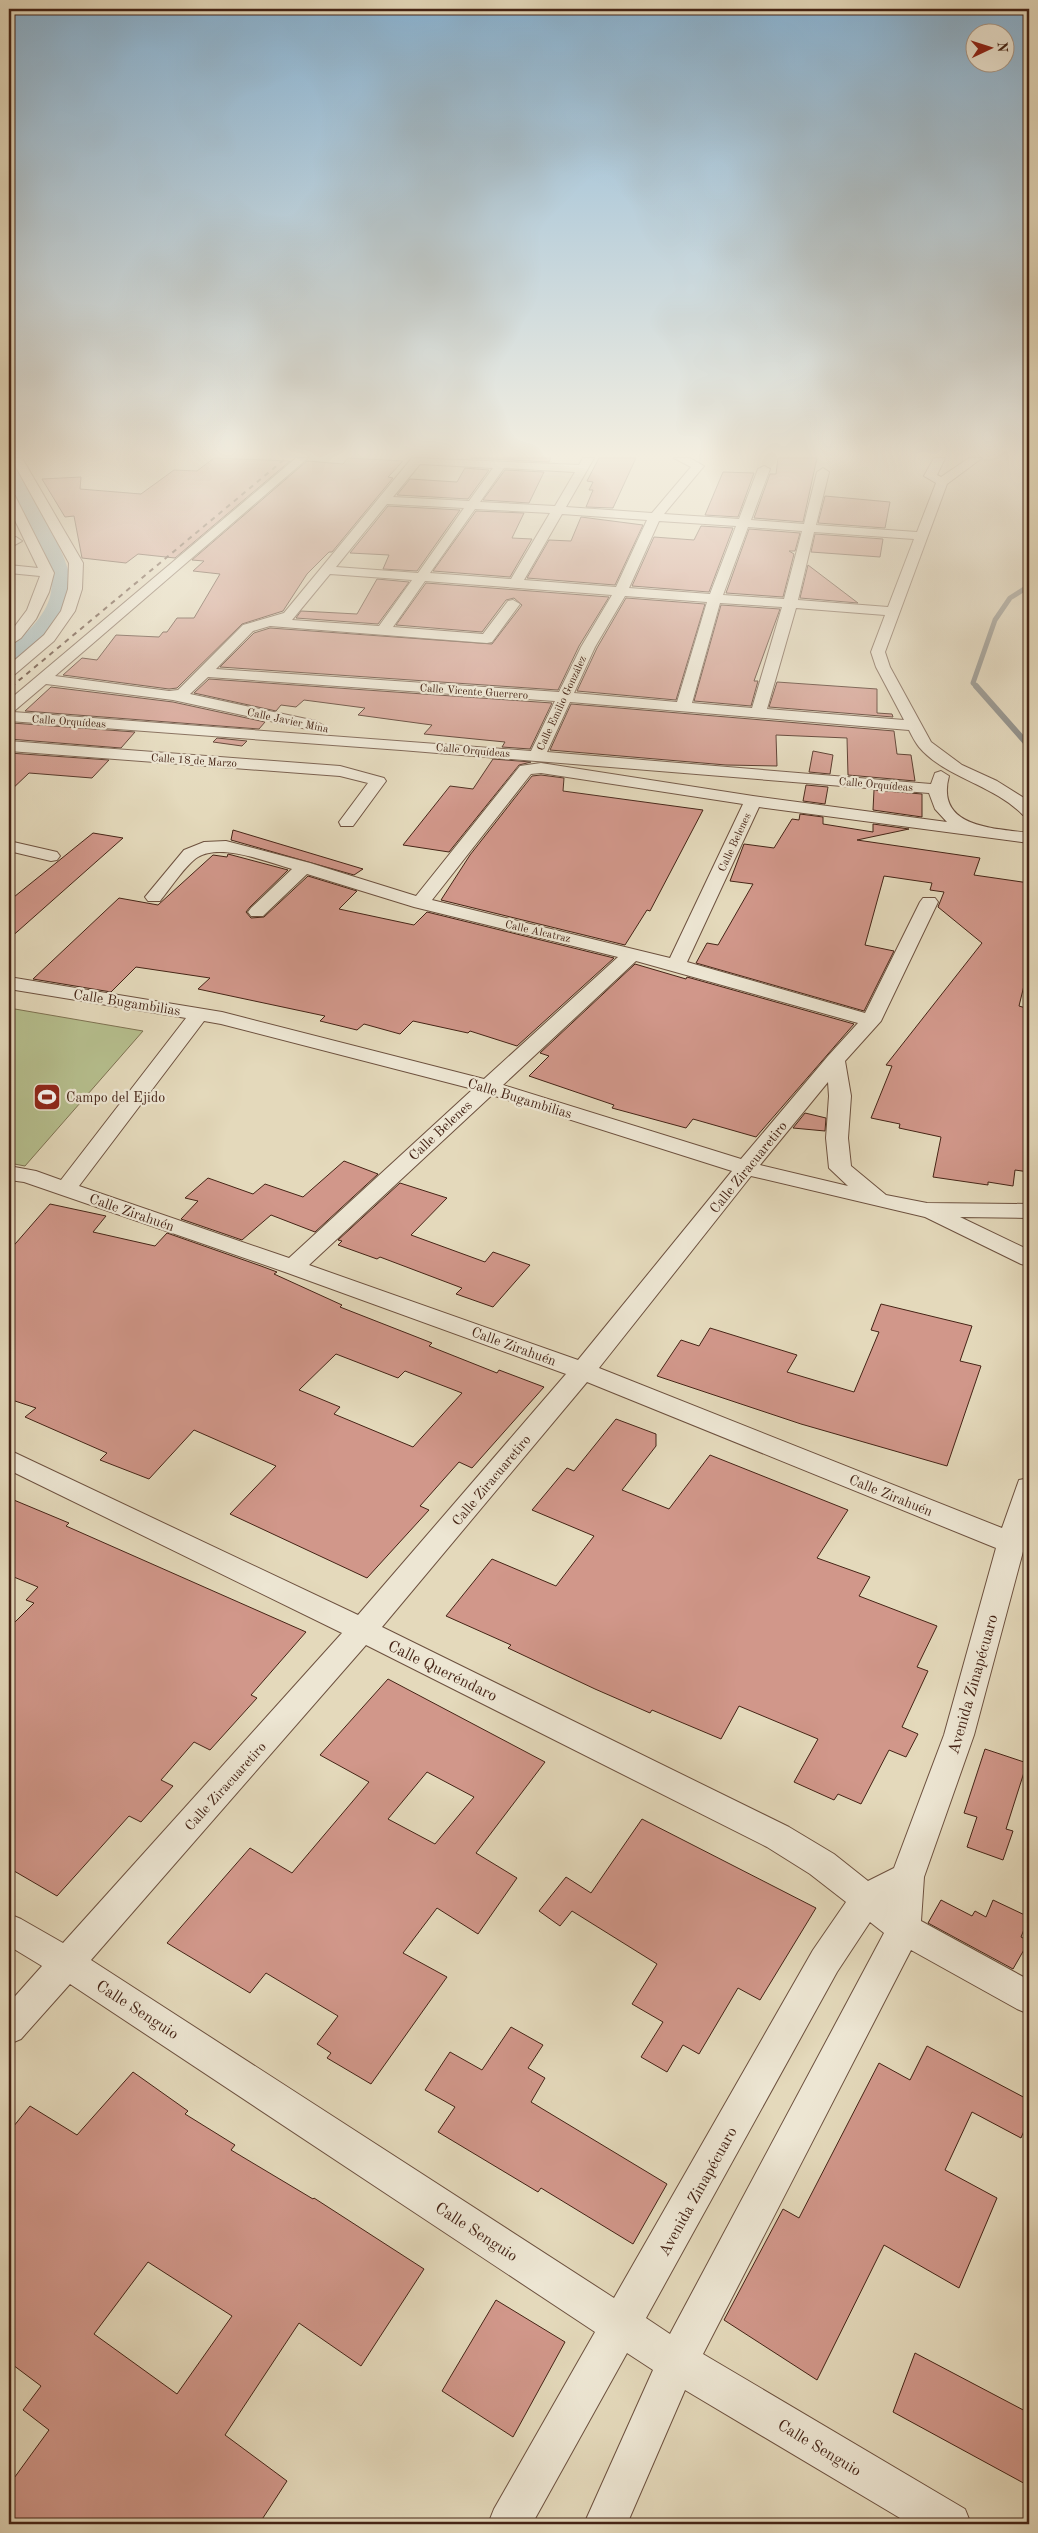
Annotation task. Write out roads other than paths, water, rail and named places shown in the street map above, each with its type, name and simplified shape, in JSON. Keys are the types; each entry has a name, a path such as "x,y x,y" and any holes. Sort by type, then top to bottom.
{"street":[{"path":"9,642 26,621 46,586 47,576"},
{"path":"9,672 49,638 68,611 75,589 75,576"},
{"path":"9,708 165,576"},
{"path":"43,680 176,696 183,693 248,628 289,616 321,576"},
{"path":"410,576 894,611"},
{"path":"515,584 520,576"},
{"name":"Calle Emilio González","path":"537,756 588,647 621,592 628,576"},
{"path":"683,707 715,598 723,576"},
{"path":"758,713 797,576"},
{"path":"907,576 878,652 883,667 925,745 956,768 991,784 1029,811"},
{"path":"383,631 421,577"},
{"path":"268,622 487,639 513,604"},
{"path":"9,619 26,621"},
{"name":"Calle Vicente Guerrero","path":"202,672 564,697 915,726"},
{"name":"Calle Javier Mina","path":"176,696 401,745"},
{"name":"Calle Orquídeas","path":"9,716 401,745 936,790"},
{"name":"Calle 18 de Marzo","path":"9,746 340,771 378,781 347,822"},
{"path":"420,904 526,769 541,768 983,834 1029,838"},
{"path":"956,768 942,776 936,790 939,804 955,821 983,834"},
{"name":"Calle Belenes","path":"676,965 753,801"},
{"path":"9,846 50,856"},
{"name":"Calle Alcatraz","path":"154,896 190,854 204,847 226,846 304,867 420,904 676,965 871,1021"},
{"path":"257,912 304,867"},
{"name":"Calle Ziracuaretiro","path":"9,2028 362,1630 584,1371 746,1168 835,1060 871,1021 929,902"},
{"name":"Calle Belenes","path":"292,1267 486,1086 632,954"},
{"name":"Calle Bugambilias","path":"9,983 199,1014 486,1086 746,1168 882,1201 927,1210 1029,1211"},
{"path":"65,1188 199,1014"},
{"path":"835,1060 840,1096 837,1138 840,1168 882,1201"},
{"name":"Calle Zirahuén","path":"9,1173 28,1176 65,1188 584,1371 1011,1543"},
{"path":"927,1210 1029,1259"},
{"name":"Calle Queréndaro","path":"9,1459 362,1630 778,1837 822,1864 904,1929"},
{"name":"Avenida Zinapécuaro","path":"605,2524 677,2362 904,1929 907,1877 959,1735 1011,1543 1029,1487"},
{"name":"Avenida Zinapécuaro","path":"509,2524 825,1961 867,1898 907,1877"},
{"name":"Calle Senguio","path":"9,1929 67,1963 677,2362 950,2524"},
{"path":"904,1929 1029,1998"}],"waterway":[{"path":"9,658 41,628 54,610 62,589 61,576"},
{"path":"976,686 973,683 995,620 1010,598 1029,586"},
{"path":"976,686 1029,746"}],"railway":[{"path":"11,687 144,576"}],"place":[{"name":"Campo del Ejido","path":"47,1097"}]}
